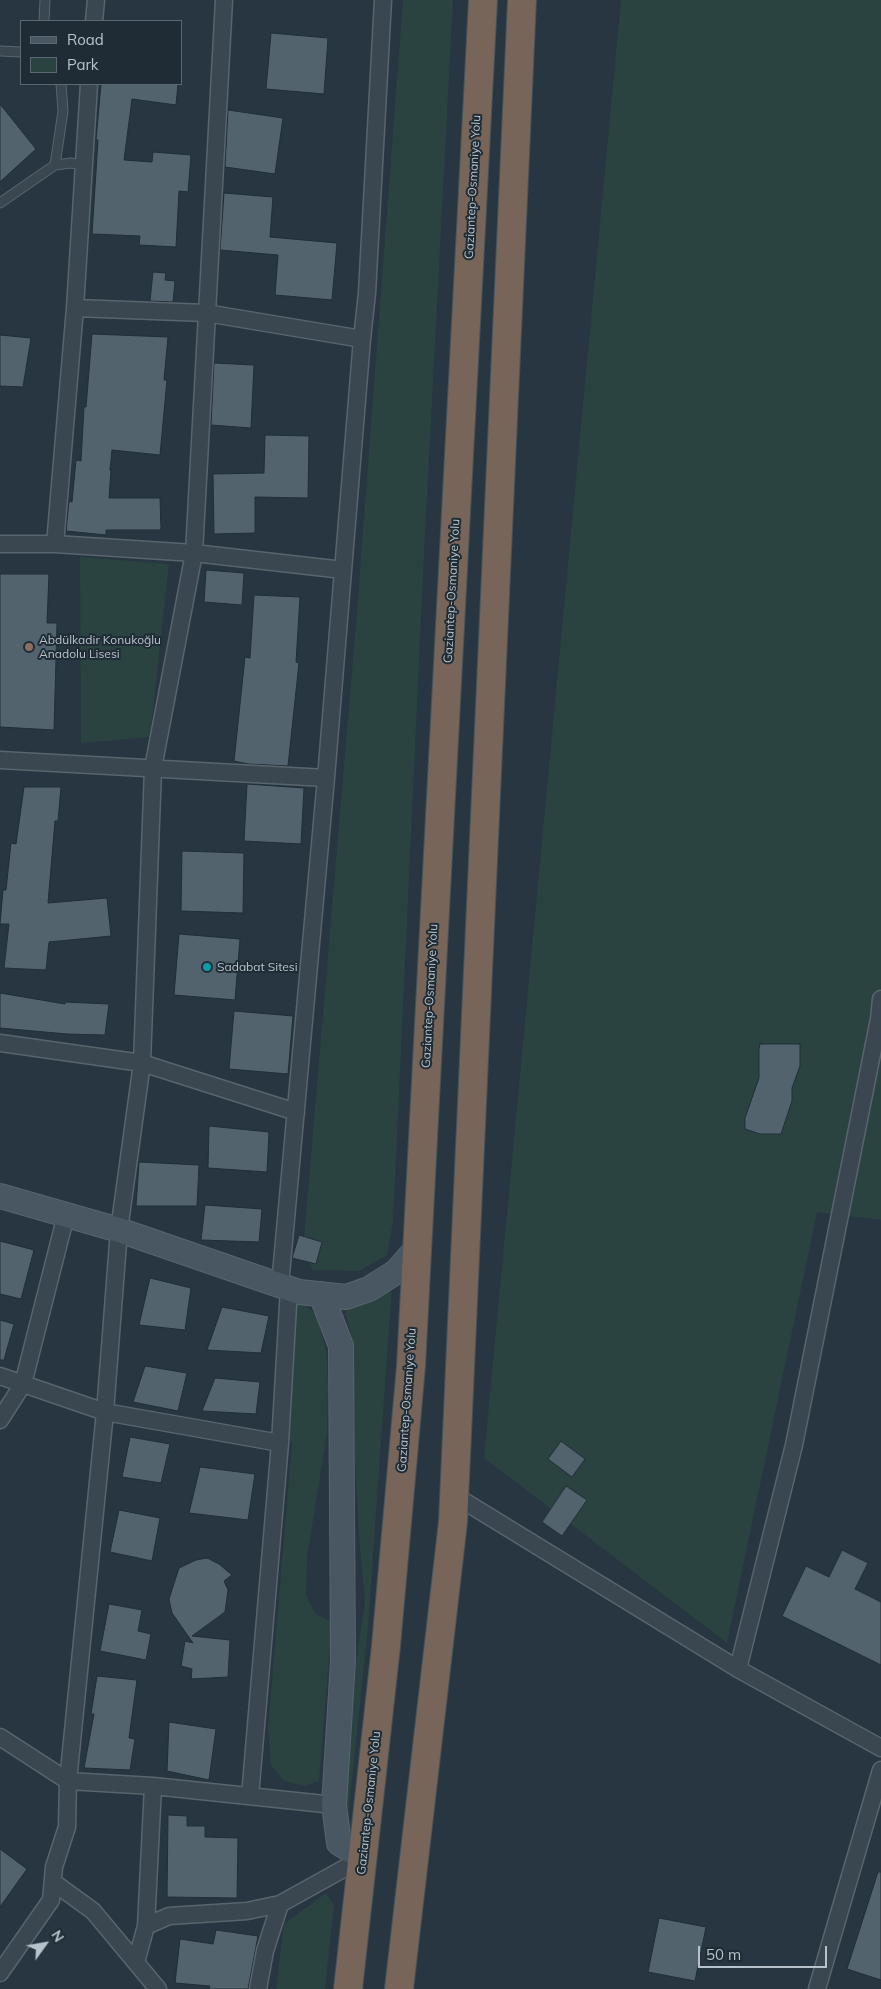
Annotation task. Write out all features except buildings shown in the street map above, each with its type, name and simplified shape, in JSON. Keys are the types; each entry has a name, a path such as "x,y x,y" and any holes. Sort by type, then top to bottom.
{"highway":[{"name":"Gaziantep-Osmaniye Yolu","path":"348,1989 387,1636 411,1366 483,0"},
{"path":"399,1989 453,1522 522,0"}],"street":[{"path":"94,20 96,0"},
{"path":"0,1973 51,1900 54,1867 67,1827 68,1781 105,1412 119,1230 142,1063 152,768 194,553 224,0"},
{"path":"250,1796 280,1443 284,1287 296,1112 367,292 383,0"},
{"path":"54,544 75,308 89,85"},
{"path":"75,308 206,313 362,338"},
{"path":"0,544 54,544 194,553 343,570"},
{"path":"0,760 326,778"},
{"path":"738,1669 794,1445 881,1002"},
{"path":"0,1043 142,1063 296,1112"},
{"path":"0,1196 119,1230 299,1292 346,1297 369,1289 396,1272 417,1248"},
{"path":"0,1420 23,1384 66,1215"},
{"path":"146,1926 170,1916 247,1911 280,1904 363,1858 339,1842 334,1805 343,1661 341,1346 321,1294"},
{"path":"0,1376 105,1412 280,1443"},
{"path":"454,1495 738,1669 881,1748"},
{"path":"0,1736 68,1781 153,1786 334,1805"},
{"path":"817,1989 881,1770"},
{"path":"136,1962 146,1926 153,1786"},
{"path":"53,1882 93,1910 158,1989"},
{"path":"258,1989 265,1951 280,1904"}],"lane":[{"path":"44,20 45,0"},
{"path":"0,51 20,52"},
{"path":"55,165 63,111 61,85"},
{"path":"0,203 55,165 71,163 83,165"}],"green space":[{"path":"403,0 453,0 424,553 393,1222 387,1255 359,1271 313,1270 303,1250 356,624"},
{"path":"621,0 881,0 881,1220 817,1212 727,1643 484,1458"},
{"path":"80,557 169,564 150,737 81,743"},
{"path":"392,1286 368,1627 349,1808 342,1808 358,1647 365,1603 354,1440 353,1341 343,1305"},
{"path":"304,1305 316,1314 326,1350 328,1384 327,1433 307,1558 306,1596 316,1614 332,1622 319,1781 305,1786 284,1781 271,1765 268,1728 292,1443 287,1435 296,1306"},
{"path":"326,1893 334,1905 325,1989 276,1989 284,1924"}],"place":[{"name":"Abdülkadir Konukoğlu Anadolu Lisesi","path":"29,647"},
{"name":"Sadabat Sitesi","path":"207,967"}]}
